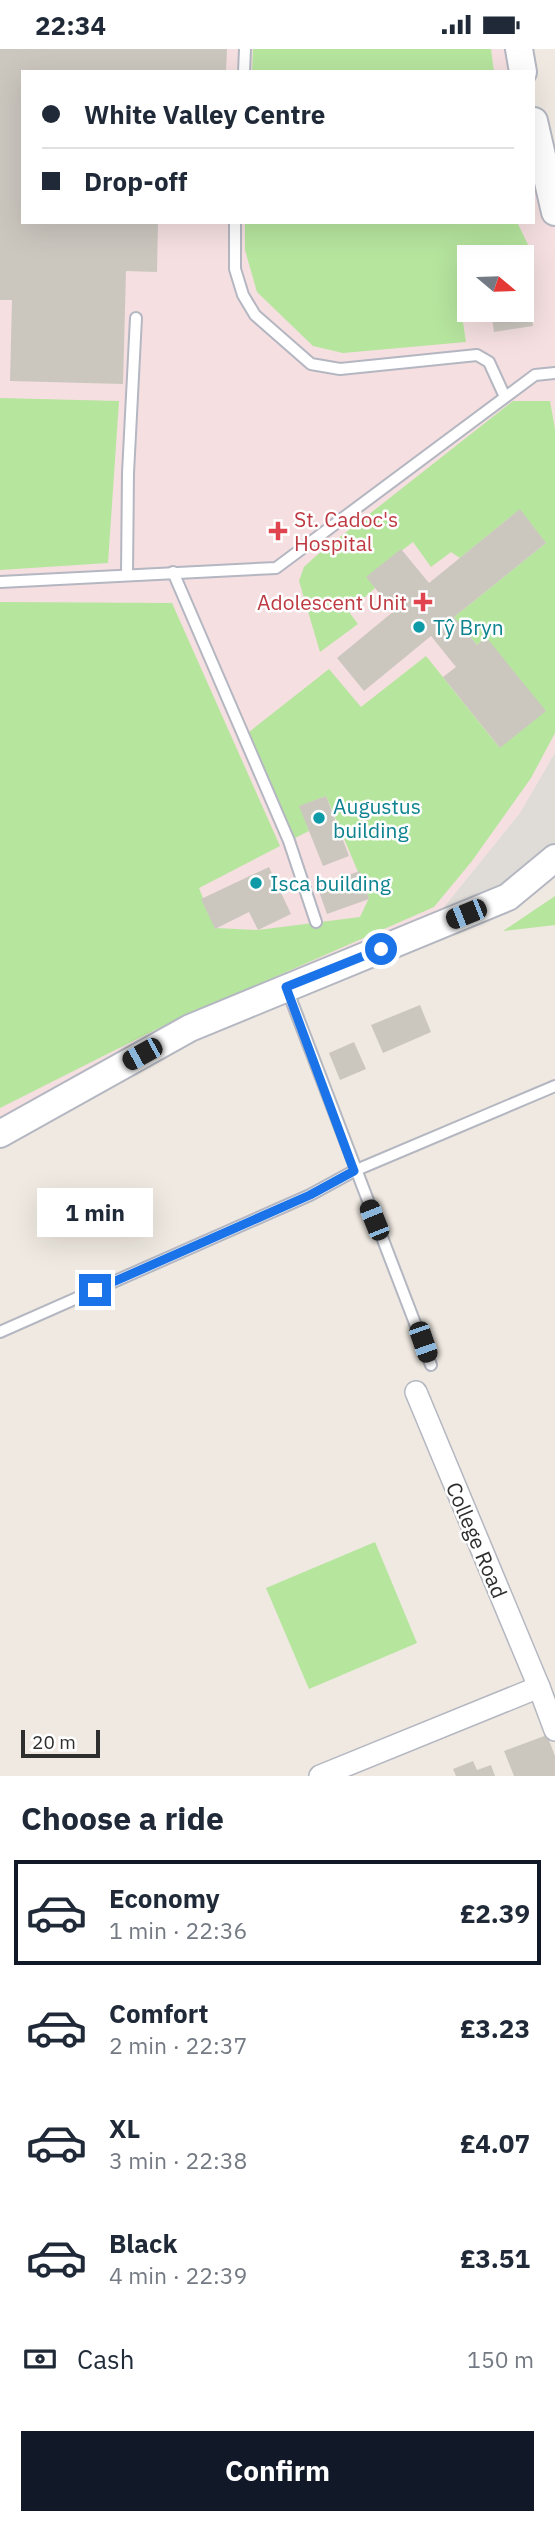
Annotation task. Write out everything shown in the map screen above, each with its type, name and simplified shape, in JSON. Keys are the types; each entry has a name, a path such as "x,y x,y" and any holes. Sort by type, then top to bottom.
{"street":[{"path":"519,49 523,70"},
{"path":"535,125 555,212"},
{"path":"0,1134 190,1028 508,897 555,857"},
{"name":"College Road","path":"416,1392 555,1730"},
{"path":"320,1776 539,1687"}],"lane":[{"path":"244,70 245,49"},
{"path":"235,224 235,269 243,295 255,315 298,356 311,364 340,369 477,355 489,362 505,397"},
{"path":"127,574 128,473 136,319"},
{"path":"0,582 276,568 535,375 555,373"},
{"path":"173,572 289,841 316,922"},
{"path":"286,987 354,1171 431,1365"},
{"path":"0,1332 310,1195 354,1171 555,1086"}],"shaded area":[{"name":"St. Cadoc's Hospital","path":"0,49 519,49 523,70 21,70 21,224 535,224 535,125 555,212 555,753 520,813 440,912 0,1134"},
{"path":"555,753 555,858 508,897 440,912 520,813"}],"green space":[{"path":"253,49 491,49 494,70 252,70"},
{"path":"245,224 518,224 528,245 457,245 457,322 463,322 466,342 343,353 313,346 257,292 245,250"},
{"path":"0,398 119,401 108,563 0,570"},
{"path":"513,401 550,401 555,429 555,733 531,778 472,861 434,907 159,1028 0,1108 0,602 172,603 280,846 199,888 215,928 258,930 360,917 369,898 326,796 300,806 309,831 289,841 244,736 329,669 361,707 426,656 499,747 486,637 477,645 454,617 546,543 519,510 460,558 451,552 431,567 413,542 367,577 375,588 349,612 358,624 320,652 299,581 304,567 316,556"},
{"path":"555,896 555,925 503,931"},
{"path":"375,1542 417,1643 309,1689 266,1588"}],"building":[{"path":"0,49 227,49 226,70 21,70 21,224 158,224 157,272 126,271 123,384 10,381 12,300 0,300"},
{"path":"493,322 532,322 533,326 494,332"},
{"name":"Tŷ Bryn","path":"520,509 546,543 454,617 477,645 486,637 546,711 500,748 443,677 456,667 431,636 364,691 337,658 394,611 366,577 401,549 429,583"},
{"name":"Augustus building","path":"326,796 349,856 323,866 299,806"},
{"name":"Isca building","path":"269,867 291,914 258,930 249,912 215,929 201,899"},
{"path":"360,871 369,899 327,914 317,886"},
{"path":"420,1005 431,1032 383,1053 371,1025"},
{"path":"354,1042 366,1069 340,1080 329,1053"},
{"path":"547,1735 555,1756 555,1776 514,1776 504,1751"},
{"path":"473,1761 477,1770 491,1765 495,1776 456,1776 453,1769"}],"place":[{"name":"St. Cadoc's Hospital","path":"278,531"},
{"name":"Adolescent Unit","path":"423,602"},
{"name":"Tŷ Bryn","path":"419,627"},
{"name":"Augustus building","path":"319,818"},
{"name":"Isca building","path":"256,883"}],"route":[{"path":"95,1290 310,1195 354,1171 286,987 381,949"}]}
